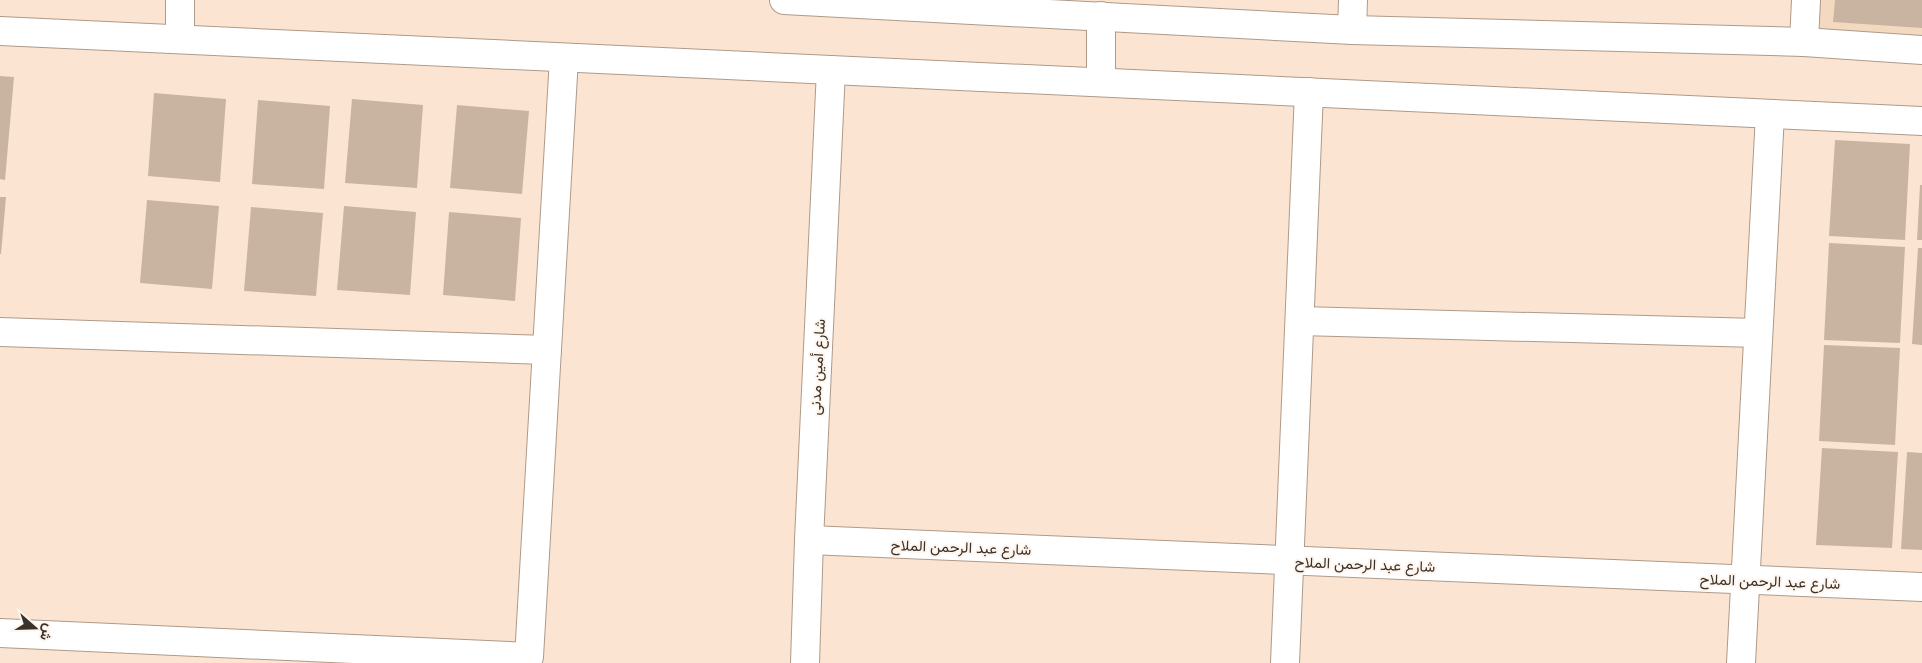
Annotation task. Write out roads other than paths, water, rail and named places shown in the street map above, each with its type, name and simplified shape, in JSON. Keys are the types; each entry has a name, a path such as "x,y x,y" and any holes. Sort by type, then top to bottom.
{"street":[{"path":"180,0 180,40"},
{"path":"784,0 1352,30 1804,42 1922,50"},
{"path":"1352,30 1353,0"},
{"path":"1804,42 1806,0"},
{"path":"1101,16 1101,82"},
{"path":"0,31 1922,121"},
{"path":"0,633 529,657 564,58"},
{"name":"شارع أمين مدنى","path":"805,663 831,70"},
{"path":"1285,663 1309,92"},
{"path":"1741,663 1770,114"},
{"path":"1300,321 1758,333"},
{"path":"0,332 547,350"},
{"name":"شارع عبد الرحمن الملاح","path":"809,540 1922,587"}]}
